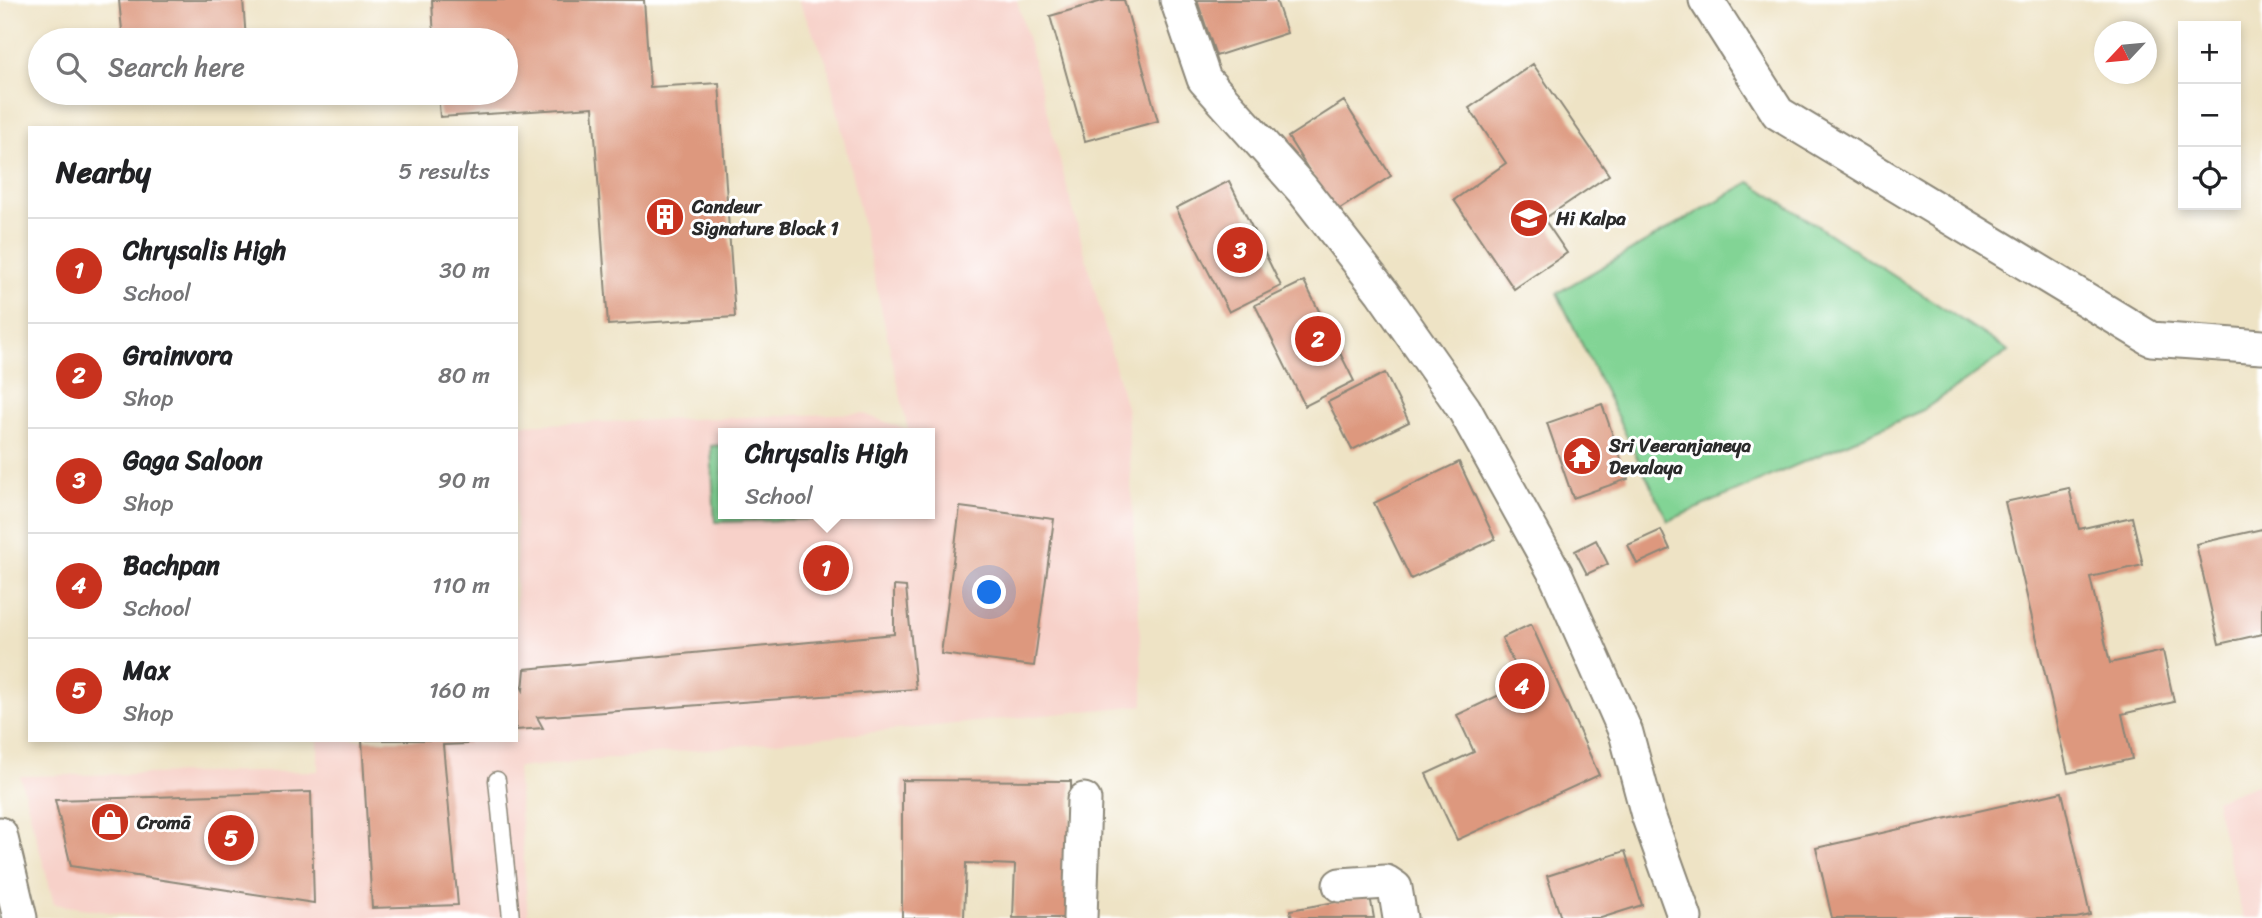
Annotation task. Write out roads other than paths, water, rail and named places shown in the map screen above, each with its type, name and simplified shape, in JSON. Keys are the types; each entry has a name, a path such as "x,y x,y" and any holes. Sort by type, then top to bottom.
{"street":[{"path":"1177,0 1204,79 1302,189 1382,292 1464,409 1556,575 1626,733 1648,815 1685,918"},
{"path":"1706,0 1778,113 2151,339 2262,348"},
{"path":"1080,918 1084,800"},
{"path":"0,834 20,918"},
{"path":"1340,885 1386,882 1395,888 1401,918"}],"lane":[{"path":"497,779 511,918"}],"place":[{"name":"Candeur Signature Block 1","path":"665,217"},
{"name":"Hi Kalpa","path":"1529,218"},
{"name":"Gaga Saloon","path":"1240,250"},
{"name":"Grainvora","path":"1318,339"},
{"name":"Sri Veeranjaneya Devalaya","path":"1582,456"},
{"name":"Chrysalis High","path":"826,568"},
{"name":"Bachpan","path":"1522,686"},
{"name":"Cromā","path":"110,822"},
{"name":"Max","path":"231,838"}]}
